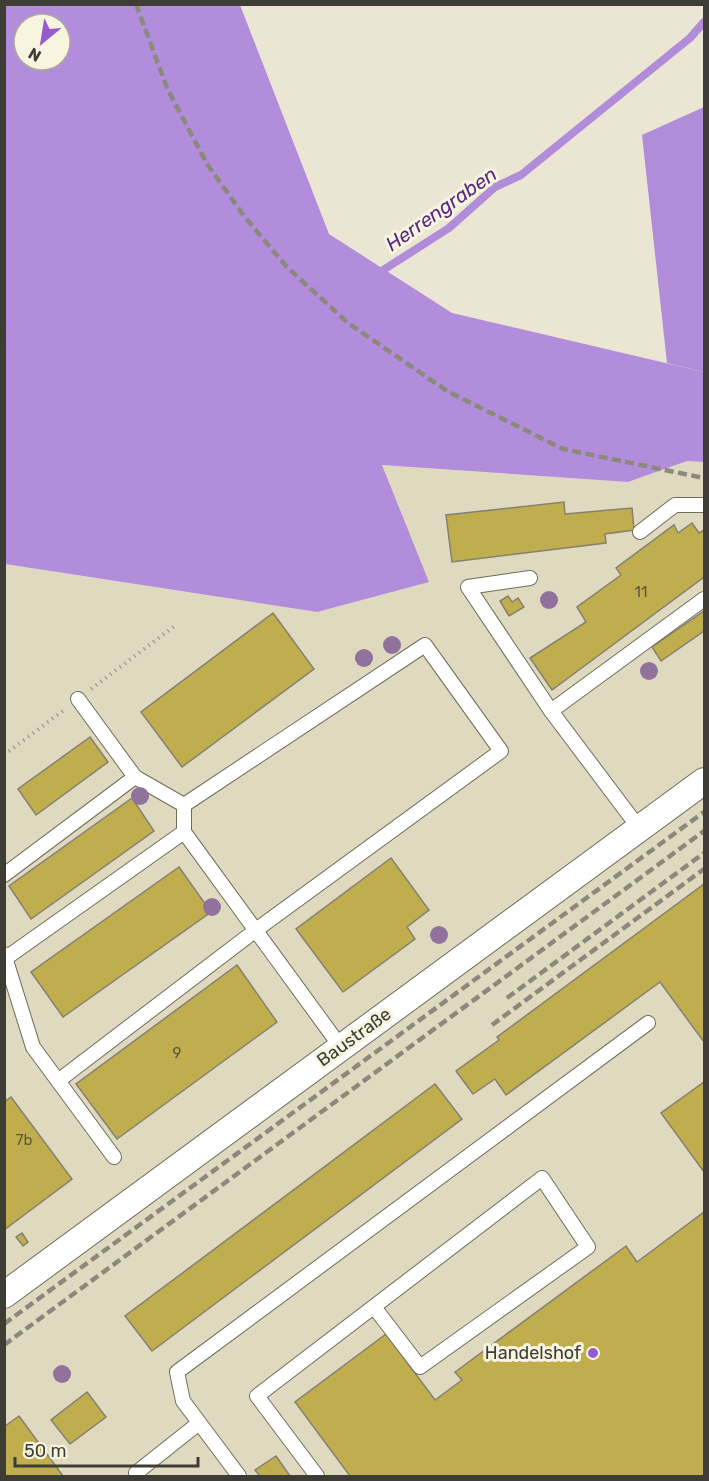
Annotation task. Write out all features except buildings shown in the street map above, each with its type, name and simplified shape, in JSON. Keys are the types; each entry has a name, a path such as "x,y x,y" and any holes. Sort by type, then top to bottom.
{"street":[{"name":"Baustraße","path":"4,1295 340,1046 705,781"}],"lane":[{"path":"640,532 675,505 705,505"},
{"path":"530,578 468,587 551,711 639,828"},
{"path":"551,711 705,599"},
{"path":"58,1081 256,930 501,751 425,645 184,805"},
{"path":"78,699 135,777 184,805"},
{"path":"4,875 135,777"},
{"path":"184,805 184,832 340,1046"},
{"path":"114,1156 33,1047 5,956 184,832"},
{"path":"239,1476 183,1401 177,1372 648,1023"},
{"path":"317,1476 257,1396 374,1306 542,1178 588,1247 420,1367 374,1306"},
{"path":"136,1473 199,1423"}],"shaded area":[{"path":"4,5 240,5 329,234 452,313 704,372 704,462 687,461 628,482 382,465 429,582 317,612 5,564"},
{"path":"704,107 704,372 667,363 642,135"},
{"path":"687,461 704,462 704,1476 5,1476 4,564 317,612 381,465 628,482"}],"waterway":[{"name":"Herrengraben","path":"4,333 76,338 377,274 449,228 495,187 521,175 690,38 704,22"}],"railway":[{"path":"136,4 167,88 207,164 244,216 286,266 348,323 447,391 563,449 704,478"},
{"path":"4,1324 704,812"},
{"path":"4,1345 704,831"},
{"path":"507,998 704,853"},
{"path":"492,1025 704,869"}],"place":[{"name":"Handelshof","path":"593,1353"}]}
